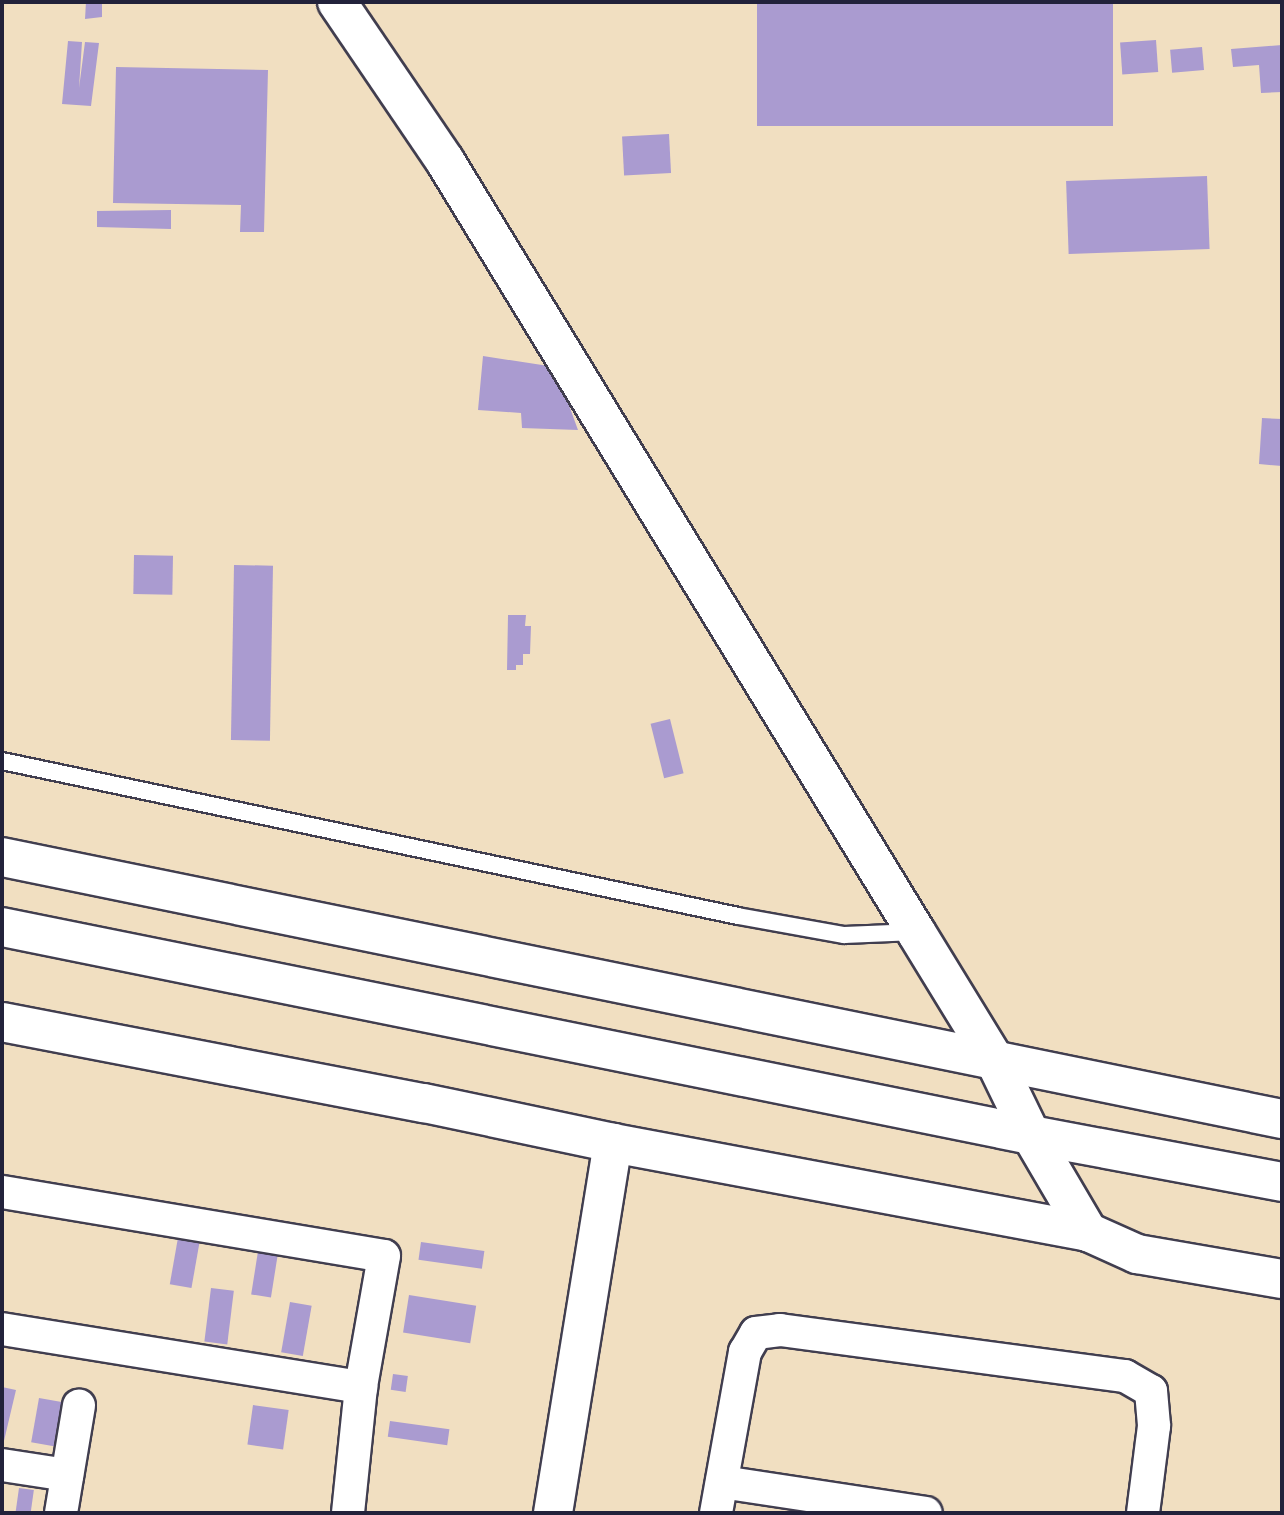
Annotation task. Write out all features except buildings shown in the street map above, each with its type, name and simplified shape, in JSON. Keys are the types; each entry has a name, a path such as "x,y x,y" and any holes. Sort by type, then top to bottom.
{"street":[{"path":"337,2 452,173 995,1061 1031,1135 1088,1232"},
{"path":"2,857 1282,1119"},
{"path":"2,927 1031,1135 1282,1182"},
{"path":"2,1022 424,1103 613,1143 1088,1232 1137,1254 1282,1279"},
{"path":"553,1513 613,1143"},
{"path":"2,1192 384,1256 361,1387 348,1513"},
{"path":"2,1329 361,1387"},
{"path":"716,1513 745,1352 756,1333 780,1330 1125,1376 1151,1391 1154,1426 1143,1513"},
{"path":"61,1513 79,1406"},
{"path":"2,1465 67,1475"},
{"path":"722,1482 926,1513"}],"lane":[{"path":"2,761 738,916 844,935 916,932"}]}
